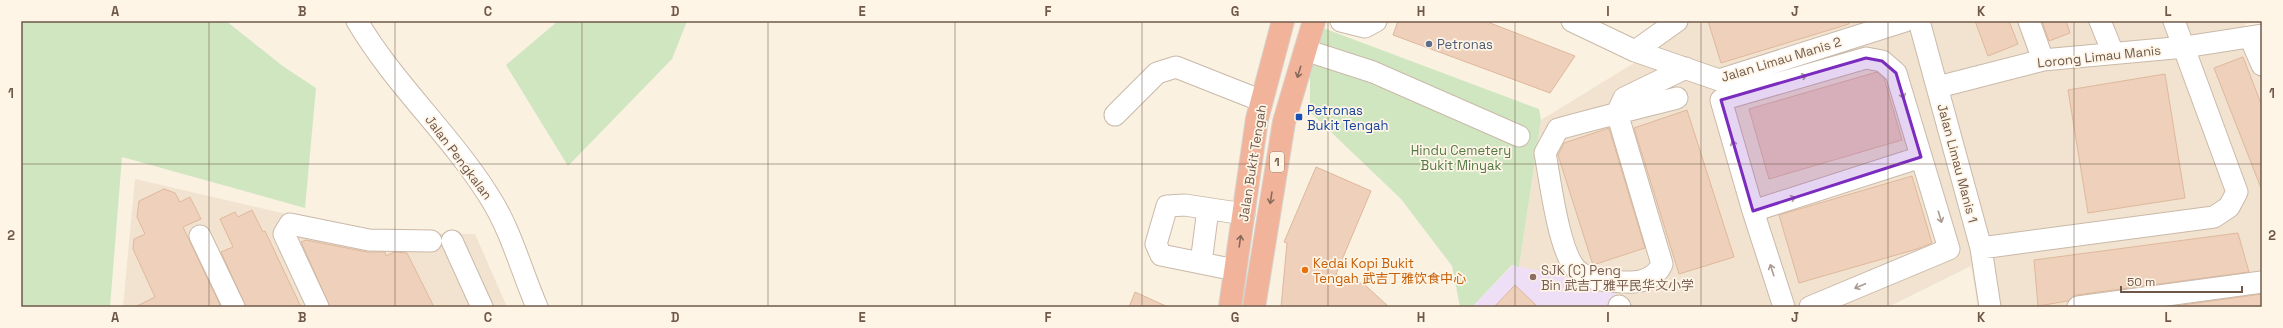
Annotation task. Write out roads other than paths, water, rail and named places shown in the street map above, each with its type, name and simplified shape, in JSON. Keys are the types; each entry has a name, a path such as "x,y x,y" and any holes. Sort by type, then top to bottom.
{"highway":[{"name":"Jalan Bukit Tengah","path":"1230,307 1262,101 1283,21"},
{"name":"Jalan Bukit Tengah","path":"1255,303 1284,122 1314,21"}],"street":[{"name":"Jalan Pengkalan","path":"357,21 384,61 489,195 504,221 523,276 537,307"},
{"path":"1341,21 1364,28 1376,21"},
{"name":"Jalan Limau Manis 2","path":"1572,21 1635,50 1719,80 1905,21"},
{"path":"1635,50 1677,21"},
{"name":"Jalan Limau Manis 1","path":"1919,21 1938,86 1979,242 1990,307"},
{"path":"2029,21 2043,60"},
{"path":"2100,21 2113,53"},
{"path":"1810,307 1949,249 1979,242 2214,217 2229,207 2238,192 2174,21"},
{"path":"2256,36 2262,65"},
{"name":"Lorong Limau Manis","path":"1938,86 2043,60 2185,47 2256,36"},
{"path":"1305,50 1373,72 1519,136"},
{"path":"1784,307 1753,210 1721,100 1866,58 1882,61 1896,73 1949,249"},
{"path":"1114,115 1157,73 1176,67 1262,101"},
{"path":"1677,98 1617,113 1558,129 1545,153 1564,247 1577,270 1596,280 1633,283 1652,277 1659,271 1662,264 1617,113 1624,98 1686,68"},
{"path":"1753,210 1921,157"},
{"path":"1235,270 1161,255 1156,244 1167,206 1185,205 1244,214"},
{"path":"1201,263 1208,209"},
{"path":"318,307 284,234 290,224 369,240 442,241 482,307"},
{"path":"200,236 234,307"},
{"path":"2078,307 2262,282"}],"place":[{"name":"Petronas","path":"1429,44"},
{"name":"Petronas Bukit Tengah","path":"1299,117"},
{"name":"Kedai Kopi Bukit Tengah 武吉丁雅饮食中心","path":"1305,270"},
{"name":"SJK (C) Peng Bin 武吉丁雅平民华文小学","path":"1533,277"}],"park label":[{"name":"Hindu Cemetery Bukit Minyak","path":"1461,158"}]}
